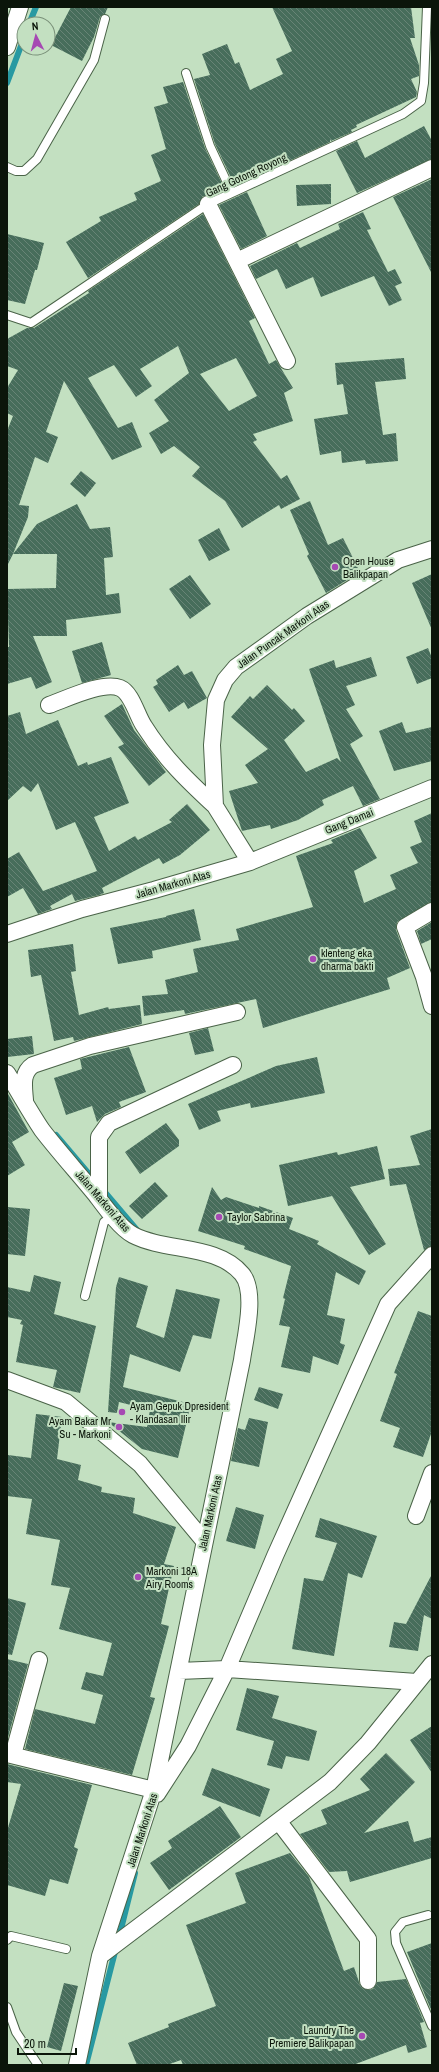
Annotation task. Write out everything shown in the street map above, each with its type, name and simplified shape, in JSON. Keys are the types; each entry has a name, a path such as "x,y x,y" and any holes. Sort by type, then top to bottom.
{"street":[{"path":"7,47 20,7"},
{"path":"237,260 432,168"},
{"path":"208,204 287,361"},
{"name":"Jalan Puncak Markoni Atas","path":"250,862 215,806 212,745 216,700 225,680 236,667 307,616 392,563 432,550"},
{"path":"49,704 108,686 120,688 127,694 143,726 170,763 215,806"},
{"name":"Gang Damai","path":"266,854 432,788"},
{"name":"Jalan Markoni Atas","path":"8,931 250,862 266,854"},
{"path":"432,911 405,927 424,977 432,1006"},
{"path":"25,1102 25,1075 28,1068 33,1065 98,1045 238,1012"},
{"path":"99,1198 99,1137 109,1123 233,1065"},
{"name":"Jalan Markoni Atas","path":"7,1073 43,1130 113,1216 131,1234 164,1246 200,1251 229,1263 243,1274 249,1289 249,1304 242,1360 153,1797 100,1956 78,2065"},
{"path":"39,1660 10,1755 153,1797 188,1746 227,1669 274,1556 388,1304 432,1255"},
{"path":"7,1380 66,1402 140,1464 204,1541"},
{"path":"416,1516 432,1472"},
{"path":"100,1956 330,1782 368,1743 432,1664"},
{"path":"179,1671 227,1669 417,1682"},
{"path":"279,1822 368,1939 368,1982"}],"lane":[{"name":"Gang Gotong Royong","path":"7,315 31,323 208,204 403,114 421,101 424,83 427,7"},
{"path":"7,167 16,171 24,171 37,159 94,60 105,19"},
{"path":"186,73 210,146 232,193"},
{"path":"85,1296 104,1222 113,1216"},
{"path":"428,1915 403,1922 396,1932 396,1943 432,2026"},
{"path":"7,1940 11,1936 66,1949"},
{"path":"7,2007 16,2032 38,2065"}],"building":[{"path":"71,7 108,7 105,14 100,17 94,37 82,61 56,48 56,36"},
{"path":"272,7 411,7 415,38 410,38 419,65 419,76 411,79 417,92 416,97 356,125 357,127 351,130 352,132 331,141 330,139 330,142 235,186 215,144 194,79 210,75 202,54 227,44 235,64 239,62 250,90 283,74 276,59 292,51"},
{"path":"183,82 205,148 225,190 213,196 203,196 199,204 88,278 66,242 101,221 99,217 137,200 134,193 161,181 151,155 166,149 154,107 168,103 163,87"},
{"path":"424,126 432,141 432,159 357,193 336,151 357,141 365,158"},
{"path":"432,179 432,274 393,197"},
{"path":"331,184 331,204 297,206 296,185"},
{"path":"247,192 267,236 241,249 219,205"},
{"path":"363,212 371,229 367,230 388,272 395,269 402,283 395,286 402,300 389,306 374,276 321,297 313,277 286,289 277,269 256,279 250,266 297,243 300,248 340,229 338,224"},
{"path":"203,214 255,318 249,321 269,364 276,360 293,388 284,393 293,421 253,434 257,440 253,442 281,479 287,475 300,499 281,509 279,505 242,528 225,501 192,476 200,467 174,446 161,454 149,433 169,421 154,400 189,373 178,346 140,369 152,386 136,397 114,365 88,378 118,428 132,422 142,447 112,460 64,381 46,432 58,437 48,463 35,457 19,505 29,506 28,517 7,566 7,431 13,416 7,413 7,388 18,370 7,366 7,339 27,328 34,328 89,293 88,291","holes":["236,358 257,396 229,411 200,374"]},
{"path":"7,234 44,243 37,270 35,270 25,304 7,300"},
{"path":"404,358 406,379 375,382 383,435 396,433 398,461 366,464 365,460 342,463 341,451 320,455 314,419 348,414 343,384 337,385 335,363"},
{"path":"81,471 96,483 85,497 70,484"},
{"name":"Open House Balikpapan","path":"310,501 328,545 343,538 360,572 326,593 307,556 309,554 290,510"},
{"path":"77,504 90,529 110,527 113,557 104,558 106,595 119,593 121,613 66,620 67,636 33,636 52,682 36,689 31,677 7,684 7,647 9,647 7,589 56,588 57,554 13,554 37,524"},
{"path":"219,528 230,550 209,561 198,540"},
{"path":"432,574 432,630 412,583"},
{"path":"190,575 211,604 190,619 169,589"},
{"path":"102,642 111,675 82,683 72,651"},
{"path":"428,648 432,658 432,678 417,684 406,657"},
{"path":"371,657 377,676 346,686 355,705 346,709 363,736 350,744 380,799 363,806 353,786 322,800 324,805 298,820 271,829 270,825 242,831 229,791 258,783 245,765 268,749 231,717 250,696 253,699 267,685 292,710 294,708 305,721 284,740 306,772 337,758 341,762 309,669 334,660 336,668"},
{"path":"178,665 184,675 192,671 207,698 188,709 184,702 169,712 153,687 158,684 156,680"},
{"path":"122,704 134,730 166,772 149,786 118,747 124,744 104,716"},
{"path":"20,712 26,734 58,720 78,766 87,762 88,765 111,757 129,803 94,817 109,851 135,836 138,840 172,822 169,820 187,804 210,830 180,855 163,864 159,858 102,888 104,893 99,895 75,901 72,894 50,906 52,909 38,914 23,888 7,897 7,859 19,852 43,891 97,871 75,822 56,830 38,783 31,792 23,786 7,801 7,716"},
{"path":"402,722 406,733 432,727 432,761 394,771 379,731"},
{"path":"432,813 432,902 397,922 396,930 410,968 387,978 390,989 263,1028 256,999 185,1014 184,1010 144,1016 142,996 168,994 165,980 198,972 193,949 239,940 236,929 313,907 296,856 333,843 331,840 360,828 377,858 354,871 364,903 396,889 390,875 418,863 410,847 422,842 414,821"},
{"path":"194,909 201,940 152,951 153,958 118,964 110,928 166,917"},
{"path":"432,922 432,939 421,944 417,931"},
{"path":"73,944 76,971 71,972 79,1015 108,1007 109,1009 140,1005 142,1024 74,1041 73,1037 54,1041 41,975 31,977 28,950"},
{"path":"208,1028 214,1051 195,1055 189,1033"},
{"path":"32,1036 34,1054 7,1057 7,1039"},
{"path":"129,1047 146,1092 119,1102 121,1107 105,1114 97,1122 92,1106 66,1115 54,1078 82,1069 80,1059"},
{"path":"317,1057 325,1093 251,1108 250,1103 217,1111 221,1121 199,1130 188,1104 276,1066"},
{"path":"7,1092 29,1132 12,1142 25,1165 7,1176"},
{"path":"166,1123 179,1140 179,1146 140,1174 125,1152"},
{"path":"432,1129 432,1246 424,1250 406,1184 390,1186 388,1169 420,1165 410,1136"},
{"path":"377,1146 385,1179 350,1187 386,1244 369,1255 332,1196 288,1206 279,1165 337,1152 338,1155"},
{"path":"155,1182 168,1196 142,1219 129,1206"},
{"path":"212,1187 221,1200 226,1197 259,1208 259,1206 293,1218 289,1229 319,1241 317,1244 366,1271 359,1285 336,1272 327,1315 345,1319 340,1343 345,1345 338,1365 313,1356 310,1373 281,1367 290,1327 279,1325 285,1299 283,1298 291,1266 244,1249 245,1246 198,1231"},
{"path":"7,1207 30,1209 25,1256 7,1254"},
{"path":"34,1275 61,1282 54,1314 96,1326 80,1393 53,1387 57,1370 16,1362 23,1325 20,1324 22,1320 7,1317 7,1287 30,1292"},
{"path":"119,1277 148,1286 136,1327 164,1338 176,1289 220,1299 211,1339 193,1335 180,1372 130,1354 123,1387 191,1404 178,1458 142,1449 108,1422 147,1427 150,1410 119,1402 117,1413 108,1412 116,1287"},
{"path":"418,1311 432,1316 432,1431 423,1457 393,1447 400,1428 380,1421 397,1374 394,1373"},
{"path":"259,1387 283,1394 278,1409 254,1400"},
{"path":"36,1414 62,1417 57,1459 81,1465 78,1480 102,1487 101,1492 135,1498 133,1513 176,1527 164,1564 174,1566 161,1624 169,1626 150,1697 155,1698 132,1775 25,1749 35,1709 95,1724 103,1695 81,1689 86,1672 103,1676 112,1643 59,1629 70,1588 51,1585 60,1540 26,1534 32,1499 7,1496 8,1455 31,1458"},
{"path":"249,1418 268,1422 259,1467 231,1461 238,1428 245,1430"},
{"path":"236,1507 264,1515 255,1549 226,1541"},
{"path":"320,1518 377,1536 362,1578 348,1573 334,1656 292,1649 304,1578 323,1581 337,1543 315,1537"},
{"path":"432,1574 432,1619 424,1615 418,1651 389,1647 394,1622 406,1624"},
{"path":"7,1598 26,1603 12,1655 7,1654"},
{"path":"7,1659 28,1664 7,1741"},
{"path":"247,1688 279,1696 272,1718 317,1731 309,1761 286,1756 282,1769 267,1765 274,1741 236,1730"},
{"path":"432,1726 432,1773 410,1740"},
{"path":"386,1753 415,1782 364,1833 408,1821 414,1842 432,1837 432,1858 350,1882 347,1871 329,1872 300,1834 327,1824 321,1810 370,1790 360,1779"},
{"path":"7,1764 92,1785 74,1847 78,1849 68,1884 50,1879 45,1896 7,1885 7,1831 21,1784 7,1782"},
{"path":"212,1768 270,1789 260,1817 202,1795"},
{"path":"220,1806 241,1837 169,1890 150,1863 172,1848 168,1841"},
{"path":"290,1853 309,1877 344,1971 354,1967 360,1985 368,1990 373,1989 377,1982 406,1979 424,2022 420,2023 427,2047 408,2053 406,2045 353,2065 183,2065 181,2060 167,2065 137,2065 128,2043 169,2027 168,2024 216,2006 186,1925 246,1903 235,1873"},
{"path":"432,1943 432,2012 407,1952"},
{"path":"64,1983 78,1986 61,2051 47,2047"}],"waterway":[{"path":"32,16 36,7"},
{"path":"7,83 17,56"},
{"path":"56,1135 95,1181"},
{"path":"103,1190 137,1230"},
{"path":"119,1937 135,1873"},
{"path":"86,2065 116,1948"}],"place":[{"name":"Open House Balikpapan","path":"335,567"},
{"name":"klenteng eka dharma bakti","path":"313,959"},
{"name":"Taylor Sabrina","path":"219,1217"},
{"name":"Ayam Gepuk Dpresident - Klandasan Ilir","path":"122,1412"},
{"name":"Ayam Bakar Mr Su - Markoni","path":"119,1427"},
{"name":"Markoni 18A Airy Rooms","path":"138,1577"},
{"name":"Laundry The Premiere Balikpapan","path":"362,2036"}]}
